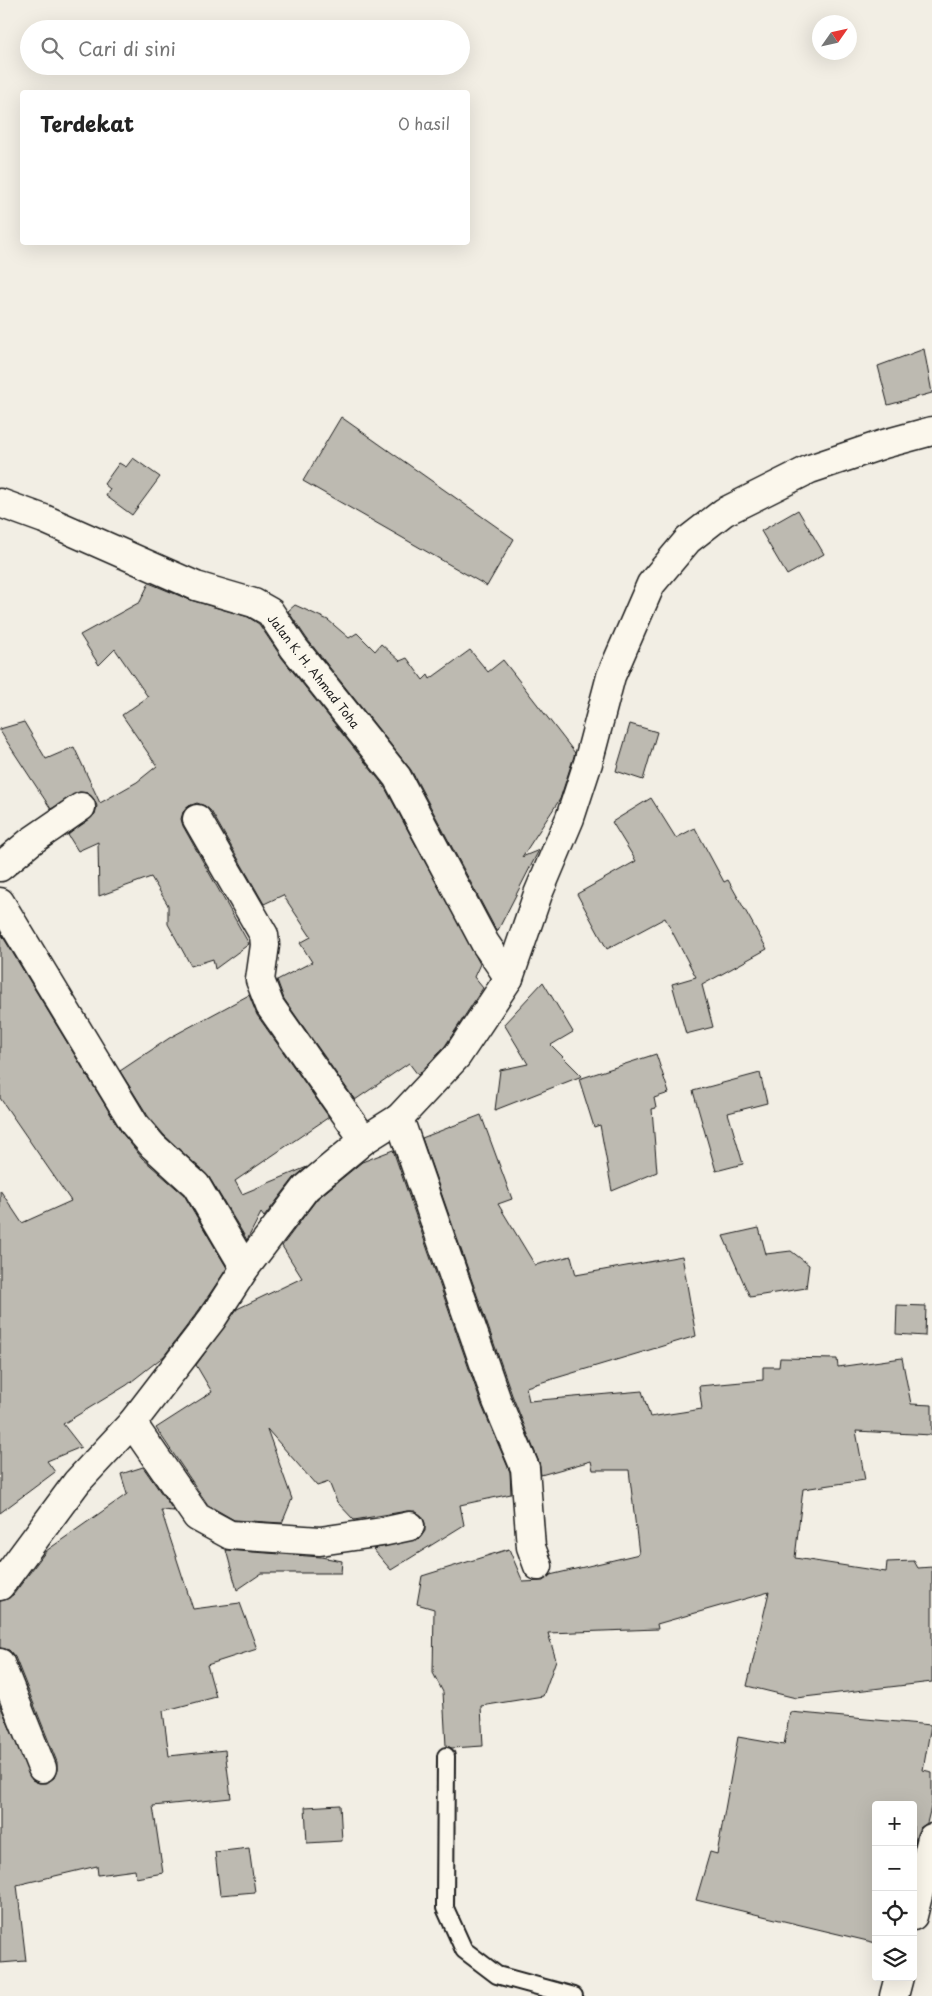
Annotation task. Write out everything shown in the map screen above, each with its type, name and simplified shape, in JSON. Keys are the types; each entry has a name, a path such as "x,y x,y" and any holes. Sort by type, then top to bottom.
{"street":[{"path":"0,1586 77,1482 132,1423 212,1319 245,1268 306,1188 364,1140 399,1118 457,1056 509,978 538,894 570,818 588,764 611,676 651,584 688,540 724,512 810,469 884,444 932,431"},
{"name":"Jalan K. H. Ahmad Toha","path":"0,503 44,519 196,586 254,603 270,612 294,648 397,776 486,943 509,978"},
{"path":"0,867 30,842 82,807"},
{"path":"197,819 264,935 266,945 260,980 270,1006 364,1140"},
{"path":"0,902 136,1125 153,1146 196,1185 245,1268"},
{"path":"399,1118 497,1402 525,1468 531,1547 538,1566"},
{"path":"132,1423 197,1517 230,1535 320,1541 410,1526"},
{"path":"0,1663 42,1768"},
{"path":"917,1900 932,1838"},
{"path":"894,1996 897,1981"}],"lane":[{"path":"446,1756 445,1908 464,1950 496,1975 574,1996"}],"building":[{"path":"924,349 932,393 888,405 878,366"},
{"path":"341,417 514,539 487,586 303,481"},
{"path":"133,458 160,477 132,515 106,496 110,489 104,484 119,463 126,467"},
{"path":"798,510 824,554 787,575 761,531"},
{"path":"149,583 190,600 248,617 259,624 282,658 384,786 480,964 474,977 483,988 445,1046 418,1075 409,1063 355,1100 284,999 277,980 312,962 300,943 311,937 283,895 264,904 211,811 205,806 197,803 189,806 183,812 181,819 183,826 249,944 215,969 213,959 191,966 168,924 168,905 151,877 99,896 98,842 78,851 68,835 95,814 97,806 94,799 88,793 79,792 51,809 0,731 0,729 24,722 46,759 74,747 100,803 137,782 157,766 122,715 148,697 115,649 99,665 80,635 140,602"},
{"path":"295,605 328,620 349,638 357,633 375,651 381,644 400,661 407,658 423,680 428,675 430,679 470,650 488,672 503,660 575,753 560,799 522,857 539,850 497,932 411,770 307,639 288,611"},
{"path":"630,724 657,732 643,780 616,771"},
{"path":"651,798 676,838 695,828 724,882 728,880 767,949 702,985 713,1027 686,1034 672,984 696,977 665,918 607,949 577,894 636,861 612,822"},
{"path":"0,932 122,1133 142,1158 184,1195 227,1268 199,1310 164,1356 127,1385 63,1424 81,1447 47,1461 55,1472 0,1513 0,1190 22,1223 71,1201 0,1098"},
{"path":"543,982 573,1032 551,1045 582,1076 495,1110 500,1070 528,1064 504,1024"},
{"path":"249,995 257,1015 329,1117 235,1181 242,1194 307,1167 294,1178 264,1217 261,1213 247,1240 209,1177 164,1135 148,1116 120,1071 171,1037"},
{"path":"656,1054 669,1093 654,1098 656,1108 652,1109 657,1172 612,1191 600,1125 594,1127 579,1079"},
{"path":"760,1073 767,1103 728,1113 743,1164 716,1171 693,1091"},
{"path":"481,1115 512,1199 498,1204 535,1265 571,1256 576,1275 682,1256 696,1336 526,1387 529,1401 642,1391 650,1417 702,1409 699,1386 763,1380 763,1367 779,1367 780,1358 837,1359 838,1367 902,1358 911,1404 932,1405 932,1435 856,1431 865,1480 803,1489 795,1558 886,1572 887,1562 914,1561 918,1568 932,1567 932,1682 796,1698 747,1686 769,1592 657,1624 658,1629 548,1633 556,1660 543,1696 481,1706 483,1746 452,1748 446,1746 443,1692 433,1673 434,1609 417,1604 422,1576 509,1549 523,1582 543,1581 550,1575 639,1554 629,1470 593,1470 591,1461 541,1475 539,1462 512,1395 422,1138"},
{"path":"393,1150 482,1406 510,1472 511,1494 460,1505 464,1525 391,1570 373,1549 420,1538 425,1531 425,1523 422,1516 415,1511 354,1520 337,1502 329,1482 317,1486 267,1429 292,1499 282,1523 234,1520 208,1505 156,1428 212,1392 196,1365 237,1309 302,1278 282,1246 317,1199 362,1162"},
{"path":"759,1228 766,1254 791,1251 809,1265 806,1288 750,1297 723,1236"},
{"path":"897,1305 926,1306 925,1336 896,1334"},
{"path":"143,1467 174,1511 161,1510 193,1609 240,1603 257,1649 207,1665 216,1697 163,1711 169,1756 225,1750 231,1798 153,1806 163,1873 136,1878 135,1870 98,1875 97,1866 17,1885 26,1961 0,1963 0,1705 32,1780 39,1783 47,1783 54,1778 57,1762 15,1657 9,1650 0,1648 0,1601 13,1595 46,1551 127,1494 121,1474"},
{"path":"226,1550 321,1557 342,1561 341,1573 262,1573 237,1590"},
{"path":"790,1712 931,1725 923,1770 932,1772 932,1803 927,1823 920,1828 917,1834 917,1801 872,1801 872,1942 696,1900 710,1852 717,1854 738,1737 784,1745"},
{"path":"340,1805 342,1841 307,1843 305,1807"},
{"path":"249,1848 255,1892 220,1895 215,1852"}]}
